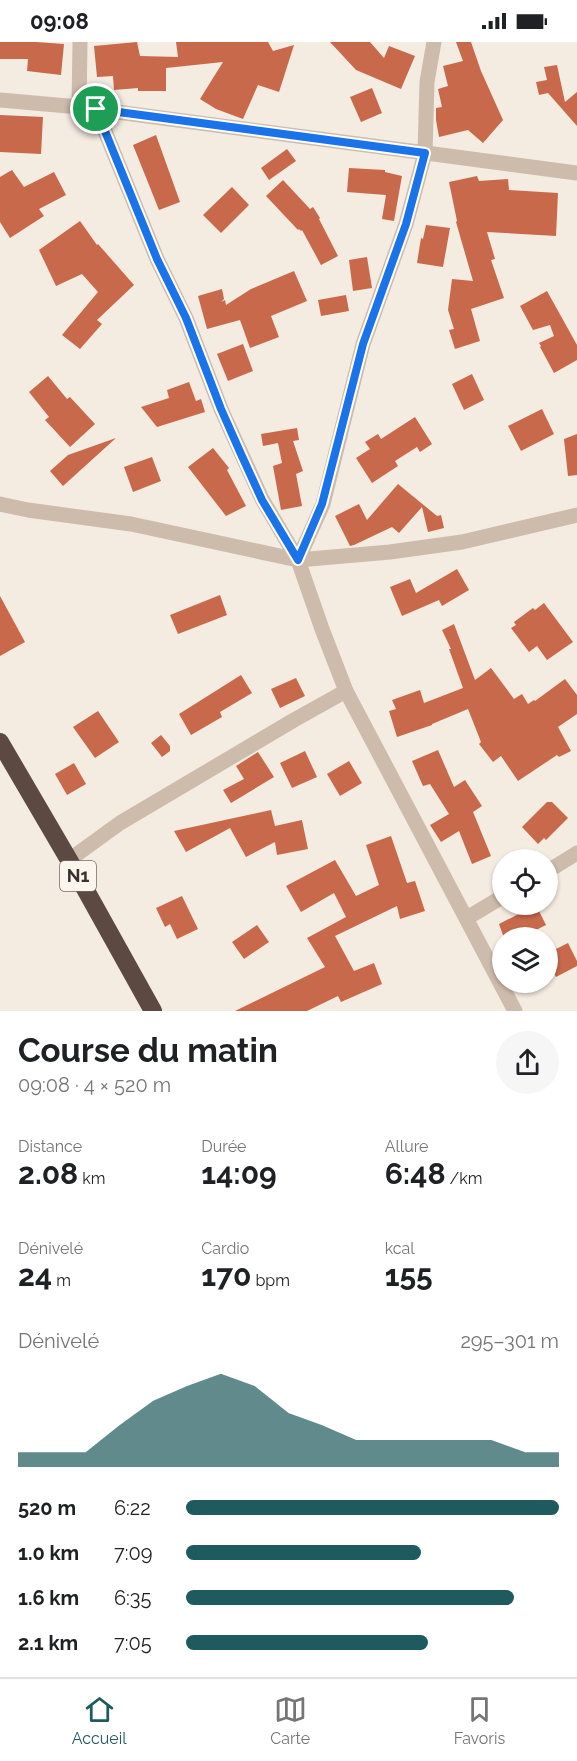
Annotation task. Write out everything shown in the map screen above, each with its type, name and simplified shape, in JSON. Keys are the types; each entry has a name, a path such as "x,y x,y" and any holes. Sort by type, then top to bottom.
{"highway":[{"name":"N1","path":"0,741 153,1011"}],"street":[{"path":"79,107 81,42"},
{"path":"298,560 322,504 363,344 406,224 425,153 427,82 434,42"},
{"path":"0,100 96,109 577,173"},
{"path":"96,109 157,259 186,318 221,409 262,500 298,560 346,691 515,1011"},
{"path":"0,504 131,524 298,560 390,552 462,542 577,515"},
{"path":"69,860 120,823 346,691"},
{"path":"558,865 577,854"},
{"path":"467,918 492,903"}],"building":[{"path":"0,42 64,44 61,75 27,71 28,59 0,59"},
{"path":"137,42 140,56 178,57 176,42 268,42 273,51 294,45 279,92 258,85 243,119 216,109 200,99 223,62 166,68 166,91 138,91 138,88 114,90 113,76 97,77 94,46"},
{"path":"330,42 370,42 384,58 389,46 415,56 401,89 356,70"},
{"path":"456,42 471,42 503,120 483,143 468,130 439,137 436,108 442,107 438,89 448,86 443,66 463,61"},
{"path":"557,65 565,102 577,92 577,126 548,93 539,95 536,82 547,80 544,67"},
{"path":"372,88 382,113 361,122 350,97"},
{"path":"0,115 43,117 41,154 0,152"},
{"path":"156,135 180,202 159,210 133,145"},
{"path":"287,149 296,161 269,180 261,168"},
{"path":"349,168 385,170 385,172 402,176 394,221 382,219 386,195 347,192"},
{"path":"12,170 24,187 54,172 66,195 39,209 44,216 10,238 0,222 0,177"},
{"path":"477,176 479,181 508,179 509,190 558,193 556,236 487,232 495,259 491,260 504,298 471,309 480,341 455,349 449,330 454,329 448,310 452,279 473,281 456,222 449,182"},
{"path":"283,180 310,209 313,207 338,256 321,265 302,230 298,230 266,196"},
{"path":"232,187 249,205 221,233 203,215"},
{"path":"80,221 97,245 134,285 97,320 102,324 80,349 62,335 98,292 82,274 56,286 39,250"},
{"path":"426,225 450,228 443,267 417,263 421,238 423,239"},
{"path":"367,257 372,288 353,291 349,260"},
{"path":"294,271 307,301 271,316 279,337 250,348 240,320 207,329 198,296 222,289 224,299 221,302 225,300 226,305 251,289"},
{"path":"547,291 577,345 577,360 554,373 539,343 554,336 550,325 533,330 520,306"},
{"path":"346,295 349,311 321,316 318,300"},
{"path":"243,344 253,371 228,381 217,354"},
{"path":"472,374 484,400 464,410 452,384"},
{"path":"48,376 67,399 70,397 95,424 70,447 45,420 49,417 29,392"},
{"path":"189,382 196,401 201,399 205,412 157,427 141,407 169,398 167,390"},
{"path":"542,409 554,434 521,451 508,426"},
{"path":"415,417 432,444 420,452 417,447 395,461 398,466 372,483 356,458 370,449 365,442 378,434 381,439"},
{"path":"297,428 299,440 293,441 303,471 296,474 302,506 281,510 273,466 282,463 278,443 263,446 261,434"},
{"path":"577,434 577,475 568,476 564,439"},
{"path":"116,438 63,486 50,471 68,455"},
{"path":"213,448 229,468 227,470 246,506 226,516 188,467"},
{"path":"152,457 161,481 133,492 124,467"},
{"path":"398,484 437,516 441,515 444,528 428,532 422,507 399,533 392,527 350,546 335,516 359,504 367,520"},
{"path":"457,569 469,590 442,606 439,600 402,616 390,587 410,579 416,593"},
{"path":"220,595 227,615 178,634 170,615"},
{"path":"0,596 25,642 0,656"},
{"path":"544,603 573,642 547,660 537,646 529,652 511,628 516,625 514,622"},
{"path":"454,624 475,680 491,668 514,699 522,694 528,704 565,679 577,695 577,714 558,727 571,751 559,757 557,755 518,781 501,756 493,762 479,744 481,742 468,709 397,737 389,711 396,709 392,700 420,690 424,703 463,688 449,649 451,649 442,630"},
{"path":"241,675 252,693 220,712 222,717 191,735 179,714"},
{"path":"296,678 305,696 280,708 271,689"},
{"path":"98,711 119,742 95,758 73,727"},
{"path":"161,735 170,746 170,751 162,757 151,743"},
{"path":"438,750 454,787 465,780 482,806 473,812 491,856 472,864 459,831 441,842 430,825 449,814 430,784 423,786 412,761"},
{"path":"305,751 317,777 292,788 280,763"},
{"path":"258,752 274,777 231,803 223,790 244,779 236,766"},
{"path":"349,761 362,783 340,796 327,774"},
{"path":"74,763 86,784 67,795 55,774"},
{"path":"547,802 552,802 568,818 546,840 544,838 538,844 522,827"},
{"path":"271,810 275,826 302,820 308,849 277,855 275,842 246,857 230,828 186,852 174,831"},
{"path":"391,836 407,883 415,881 425,911 400,919 397,906 335,936 354,971 374,963 382,984 341,1002 338,996 307,1011 235,1011 325,967 307,938 346,917 334,893 301,912 286,886 335,860 356,896 379,885 366,845"},
{"path":"182,896 198,929 177,939 170,924 165,927 156,908"},
{"path":"517,915 541,915 546,925 542,927 500,927 499,924"},
{"path":"257,925 269,942 244,959 232,942"},
{"path":"568,943 577,961 577,966 558,976 558,948"}],"route":[{"path":"96,109 425,153 406,224 363,344 322,504 298,560 262,500 241,454 186,318 157,259 96,109"}]}
